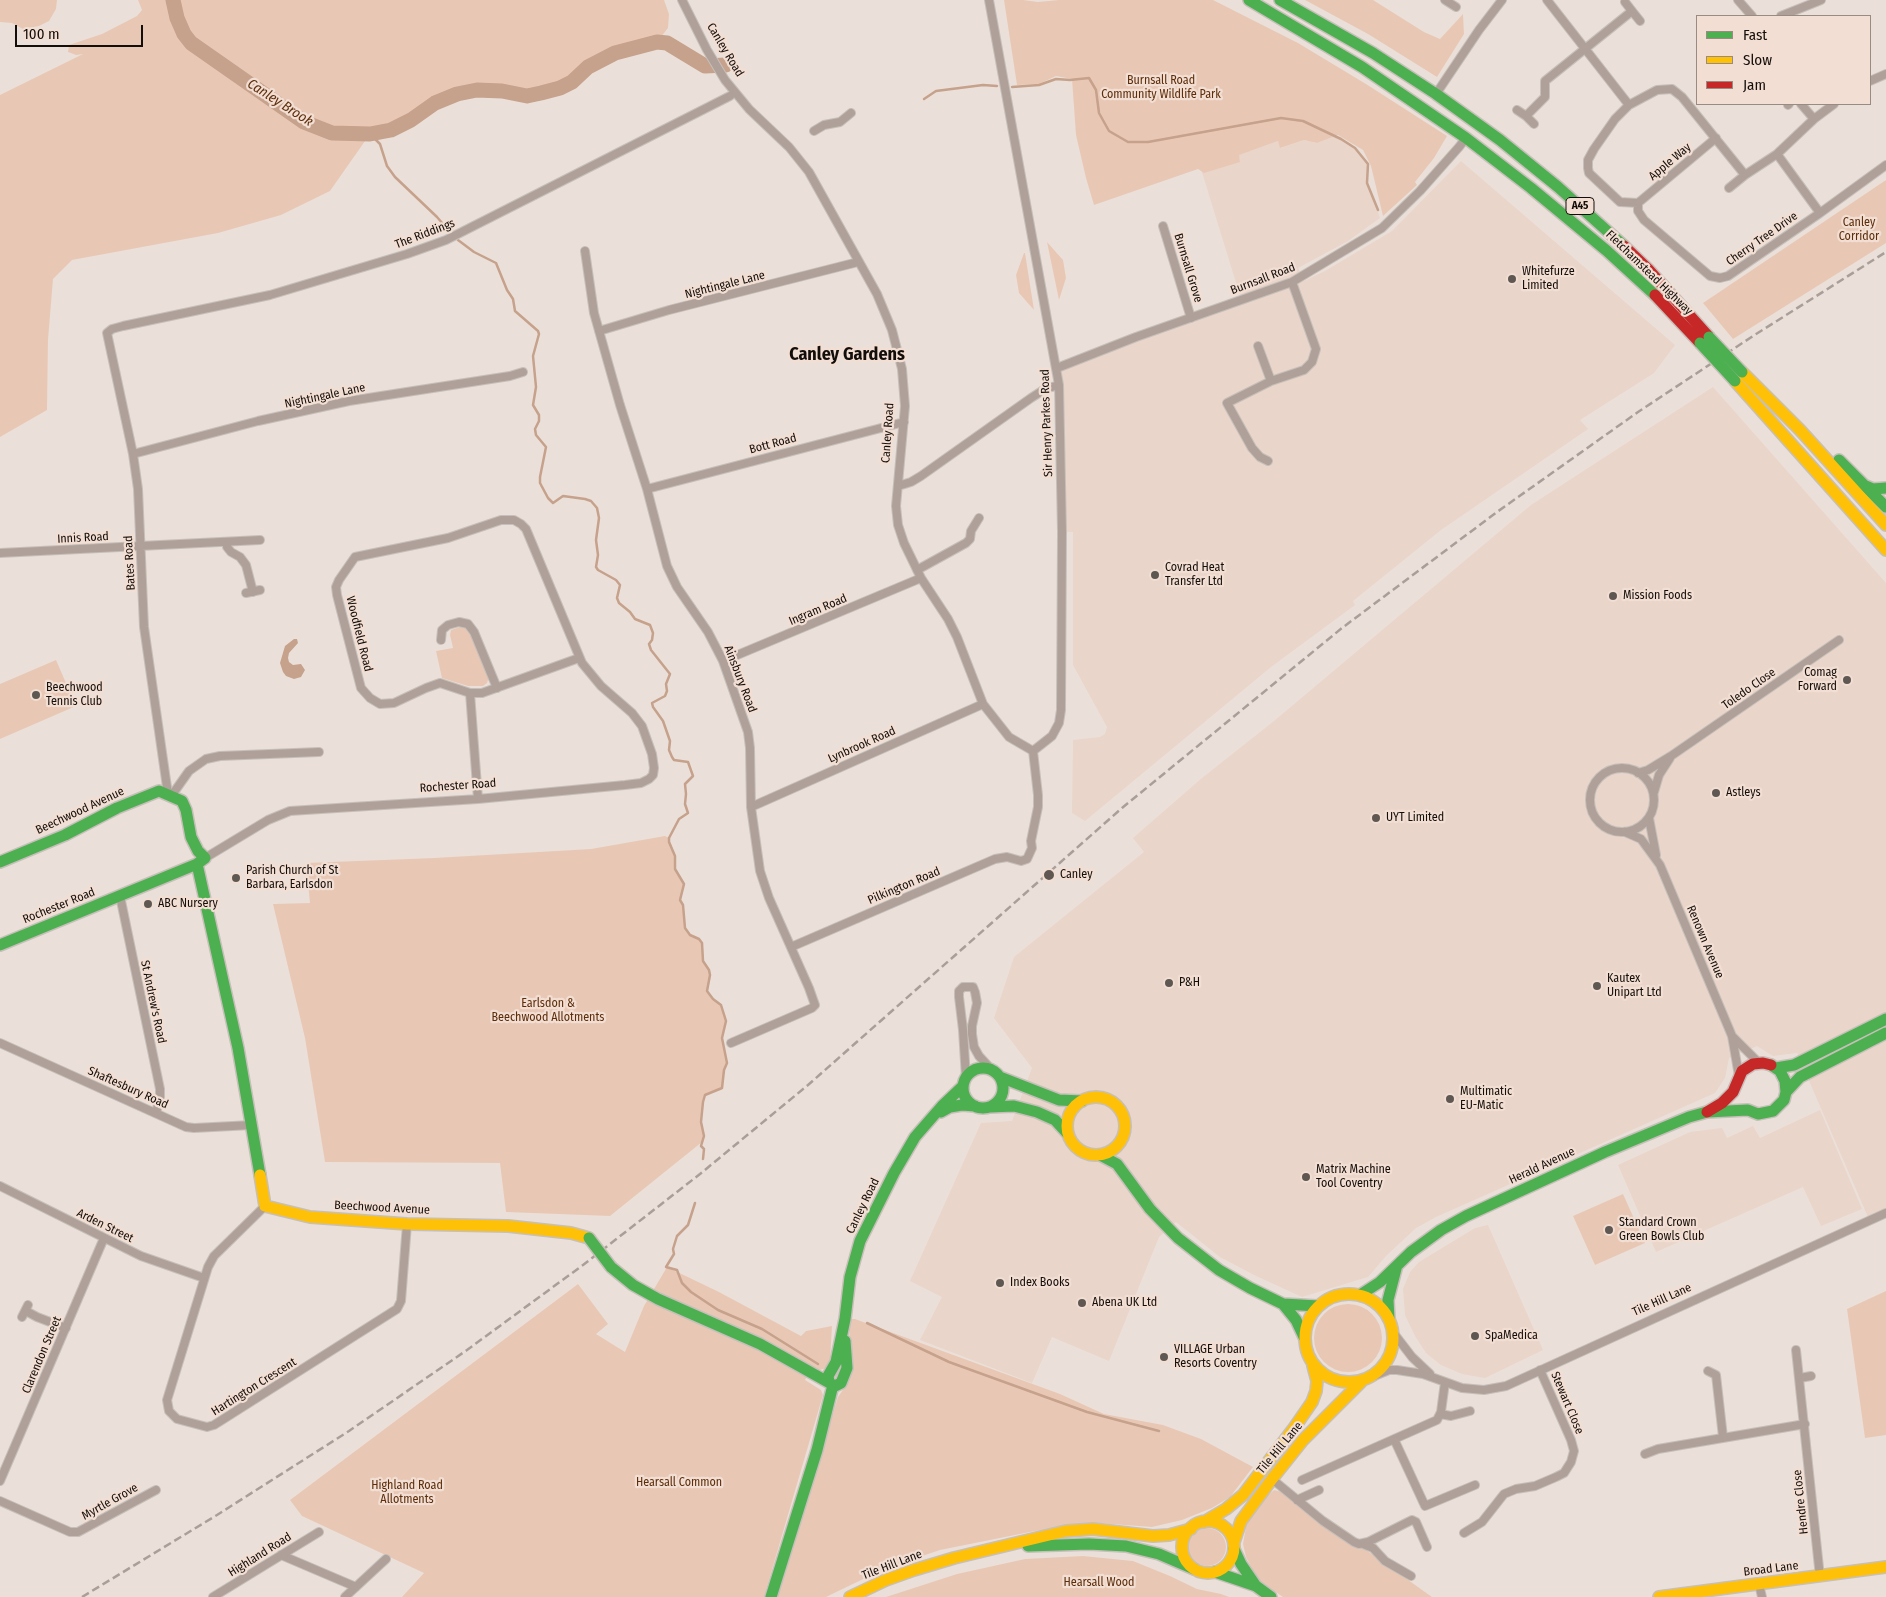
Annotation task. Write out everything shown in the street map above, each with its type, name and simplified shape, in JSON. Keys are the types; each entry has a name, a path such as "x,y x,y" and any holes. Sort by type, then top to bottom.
{"main road":[{"name":"Fletchamstead Highway","path":"1249,0 1362,67 1466,138 1607,250 1704,340 1738,376 1886,550"},
{"name":"Fletchamstead Highway","path":"1280,0 1373,53 1436,94 1507,146 1558,187 1648,269 1704,340"},
{"name":"Fletchamstead Highway","path":"1738,376 1800,430 1886,525"},
{"path":"1800,430 1838,458 1886,507"},
{"path":"1866,486 1873,489 1886,488"},
{"path":"170,795 182,801 184,805 191,837 201,861 238,1048 265,1206"},
{"name":"Beechwood Avenue","path":"0,862 170,795"},
{"name":"Rochester Road","path":"0,945 201,861"},
{"path":"1776,1068 1794,1065 1886,1019"},
{"name":"Herald Avenue","path":"1360,1295 1380,1282 1411,1252 1429,1238 1466,1216 1652,1131 1689,1117 1707,1112 1748,1110 1758,1114 1773,1111 1780,1106 1786,1092 1800,1077 1886,1033"},
{"path":"1758,1063 1768,1064 1776,1068 1783,1076 1786,1092"},
{"name":"Herald Avenue","path":"1707,1112 1722,1103 1732,1092 1737,1080 1747,1067 1758,1063"},
{"path":"980,1068 991,1070 1000,1078 1059,1100 1082,1101 1093,1097 1111,1102 1119,1109 1125,1125 1124,1135 1119,1145 1112,1151 1100,1155 1088,1155 1078,1150 1071,1142 1067,1133 1055,1120 1037,1112 1014,1106 975,1106 967,1100 965,1082 975,1070 980,1068"},
{"path":"988,1107 996,1102 1002,1094 1003,1089 1000,1078"},
{"path":"1737,1080 1738,1100 1748,1110"},
{"name":"Canley Road","path":"831,1378 839,1384 847,1368 844,1347 845,1320 850,1277 860,1241 908,1147 922,1127 965,1082"},
{"path":"1067,1133 1067,1122 1070,1112 1082,1101"},
{"name":"Canley Road","path":"933,1116 950,1107 962,1105 975,1106"},
{"path":"1119,1145 1122,1162 1131,1182"},
{"path":"1100,1155 1117,1164 1162,1222 1194,1252 1235,1280 1283,1304 1318,1306"},
{"name":"Beechwood Avenue","path":"265,1206 310,1218 407,1224 508,1226 571,1233 590,1238 611,1267 624,1279 658,1299 760,1344 806,1371 831,1378"},
{"name":"Herald Avenue","path":"1390,1325 1388,1300 1392,1280 1399,1263"},
{"path":"1283,1304 1296,1320 1304,1337 1312,1364 1321,1373 1335,1380 1351,1383 1361,1382 1374,1376 1381,1370 1390,1352 1392,1343 1390,1325 1374,1302 1360,1295 1335,1297 1318,1306 1311,1314 1306,1325 1304,1337"},
{"name":"Canley Road","path":"771,1597 817,1450 832,1393 831,1378 845,1320"},
{"name":"Tile Hill Lane","path":"1204,1522 1226,1509 1243,1495 1312,1402 1316,1392 1317,1381 1312,1364"},
{"name":"Tile Hill Lane","path":"1234,1546 1241,1521 1272,1479 1303,1440 1361,1382"},
{"path":"1256,1586 1241,1564 1224,1527 1214,1522 1204,1522 1191,1528 1184,1538 1182,1549 1187,1561 1194,1569 1203,1572 1214,1572 1256,1586 1271,1597"},
{"name":"Tile Hill Lane","path":"850,1597 886,1580 914,1570 954,1558 1066,1531 1082,1529 1120,1531 1153,1536 1169,1535 1191,1528"},
{"name":"Tile Hill Lane","path":"1004,1547 1089,1544 1126,1546 1159,1554 1194,1569"},
{"path":"1214,1572 1222,1568 1232,1558 1234,1546"},
{"name":"Broad Lane","path":"1659,1597 1886,1567"}],"street":[{"name":"Canley Road","path":"682,0 707,50 725,80 749,109 790,147 809,172 877,294 892,330 902,369 906,406 896,506 898,524 904,543 921,578 957,637 983,704 1009,737 1033,751"},
{"name":"Sir Henry Parkes Road","path":"989,0 1059,385 1062,532 1061,710 1059,723 1052,736 1033,751"},
{"path":"1445,0 1456,7"},
{"path":"1436,94 1502,0"},
{"path":"1547,0 1630,105"},
{"path":"1738,0 1751,15"},
{"path":"1784,15 1821,0"},
{"path":"1625,2 1640,20"},
{"path":"1526,116 1545,97 1545,81 1632,11"},
{"path":"1871,81 1886,74"},
{"path":"1638,203 1620,202 1590,173 1587,163 1599,142 1616,119 1630,105 1657,90 1672,89 1682,97 1745,175"},
{"name":"The Riddings","path":"107,333 112,329 124,326 270,295 398,257 446,240 730,96"},
{"path":"1802,105 1814,120"},
{"path":"1729,188 1777,154 1833,105"},
{"path":"1517,110 1534,124"},
{"path":"814,131 824,125 840,122 851,113"},
{"name":"Burnsall Road","path":"1057,368 1292,282 1382,228 1420,191 1466,138"},
{"name":"Apple Way","path":"1638,203 1716,138"},
{"path":"1777,154 1820,213"},
{"name":"Cherry Tree Drive","path":"1638,203 1638,211 1644,220 1710,276 1720,278 1728,276 1886,165"},
{"name":"Burnsall Grove","path":"1163,226 1191,318"},
{"name":"Ainsbury Road","path":"585,251 594,313 647,489 667,566 708,632 723,661 748,732 751,807 760,871 769,898 814,1005 812,1008 731,1043"},
{"name":"Nightingale Lane","path":"599,331 669,310 858,262"},
{"path":"1268,461 1260,457 1252,448 1227,402 1271,381 1304,370 1312,362 1316,349 1292,282"},
{"name":"Bates Road","path":"107,333 133,454 138,489 144,626 170,795"},
{"path":"1258,346 1271,381"},
{"name":"Nightingale Lane","path":"133,454 258,421 349,401 510,376 524,372"},
{"path":"898,486 911,482 921,476 1031,398 1059,385"},
{"name":"Bott Road","path":"647,489 904,422"},
{"path":"917,570 966,543 970,539 971,532 979,518"},
{"name":"Woodfield Road","path":"522,524 514,520 501,520 448,538 355,558 347,567 336,587 358,682 370,698 380,704 387,705 440,683 470,693 482,693 579,658"},
{"name":"Rochester Road","path":"201,861 268,820 290,811 478,799 625,785 650,780 654,775 652,754 642,726 632,713 591,675 579,658 526,529 522,524"},
{"name":"Innis Road","path":"0,553 260,540"},
{"path":"227,543 227,547 240,556 246,565 253,592"},
{"name":"Ingram Road","path":"723,661 921,578"},
{"path":"441,640 442,630 448,625 459,622 468,624 474,632 497,688"},
{"name":"Toledo Close","path":"1638,772 1648,770 1671,756 1839,640"},
{"path":"470,693 478,799"},
{"name":"Lynbrook Road","path":"751,807 983,704"},
{"name":"Pilkington Road","path":"791,947 995,859 1007,857 1022,861 1027,858 1032,848 1038,795 1033,751"},
{"path":"170,795 189,771 206,759 220,756 319,752"},
{"name":"Toledo Close","path":"1653,794 1659,775 1671,756"},
{"path":"1624,768 1638,772 1645,778 1653,794 1652,810 1649,818 1634,830 1625,832 1606,828 1598,822 1593,814 1590,797 1595,783 1607,772 1624,768"},
{"name":"Renown Avenue","path":"1649,818 1656,857 1694,942 1732,1036 1737,1080"},
{"name":"Renown Avenue","path":"1625,832 1641,840 1656,857"},
{"name":"St Andrew's Road","path":"120,896 160,1089 156,1113"},
{"path":"965,1082 963,1030 959,997 959,991 963,987 973,987 975,992 977,1003 972,1034 978,1056 991,1070"},
{"name":"Renown Avenue","path":"1732,1036 1758,1063"},
{"name":"Shaftesbury Road","path":"0,1043 190,1128 252,1125"},
{"name":"Arden Street","path":"0,1186 158,1263 204,1278"},
{"name":"Hartington Crescent","path":"265,1206 214,1256 204,1278 167,1404 171,1414 177,1419 207,1427 214,1425 398,1309 401,1300 407,1224"},
{"name":"Tile Hill Lane","path":"1374,1376 1389,1370 1397,1370 1423,1374 1462,1388 1495,1390 1886,1213"},
{"name":"Clarendon Street","path":"0,1481 104,1238"},
{"path":"25,1311 66,1328"},
{"name":"Tile Hill Lane","path":"1390,1325 1412,1357 1424,1369 1442,1381"},
{"name":"Hendre Close","path":"1796,1350 1820,1576"},
{"path":"1722,1368 1712,1373 1723,1437"},
{"name":"Stewart Close","path":"1464,1532 1482,1522 1504,1494 1516,1489 1539,1485 1560,1475 1570,1465 1574,1452 1571,1440 1540,1370"},
{"path":"1800,1378 1811,1376"},
{"path":"1302,1480 1434,1421 1440,1414 1442,1381"},
{"path":"1440,1414 1451,1416 1470,1411"},
{"path":"1645,1454 1655,1450 1723,1437 1805,1424"},
{"path":"1394,1439 1425,1506 1475,1485"},
{"path":"1655,1450 1656,1459"},
{"path":"1272,1479 1354,1542 1373,1548 1385,1562 1411,1576"},
{"name":"Myrtle Grove","path":"0,1501 56,1526 81,1532 156,1490"},
{"path":"1297,1500 1319,1490"},
{"path":"1363,1544 1412,1520 1416,1522 1426,1547"},
{"name":"Highland Road","path":"213,1597 318,1532"},
{"path":"281,1555 356,1587"},
{"path":"345,1597 386,1559"},
{"path":"1759,1584 1762,1597"}],"shaded area":[{"path":"1335,136 1355,148 1368,164 1367,183 1380,218 1348,241 1298,268 1304,281 1325,271 1392,231 1461,161 1675,345 1654,373 1580,420 1588,429 1441,530 1353,601 1355,605 1271,667 1085,821 1072,813 1073,740 1100,737 1105,734 1107,727 1073,665 1073,532 1062,532 1057,368 1241,299 1201,169 1240,161 1238,155 1278,141 1281,148 1304,140 1317,143"},
{"path":"1713,387 1886,583 1886,1208 1868,1217 1797,1053 1773,1056 1757,1046 1729,1058 1725,1078 1715,1093 1436,1217 1416,1228 1386,1256 1368,1277 1302,1297 1220,1257 1176,1222 1159,1237 1109,1361 1052,1337 1032,1383 920,1340 942,1297 910,1281 981,1123 1012,1121 1032,1068 994,1018 1014,957 1144,852 1133,838 1202,778 1274,721 1531,505"},
{"path":"294,639 297,639 298,643 289,653 289,662 293,665 301,664 305,670 301,677 294,679 286,676 280,663 285,646"},
{"path":"1820,1110 1862,1209 1821,1226 1803,1187 1656,1252 1618,1165 1690,1132 1722,1128 1727,1138 1753,1126 1760,1138"},
{"path":"1488,1225 1543,1350 1485,1378 1462,1374 1441,1365 1426,1353 1405,1315 1403,1289 1410,1272 1419,1262 1475,1228"}],"green space":[{"path":"0,0 57,0 56,9 49,21 39,26 23,29 12,23 0,22"},
{"path":"138,0 171,0 173,9 173,0 664,0 669,14 668,28 657,42 615,53 588,67 572,82 560,88 527,96 502,91 477,90 457,94 435,103 411,120 391,130 370,134 330,191 281,215 218,233 72,260 53,279 48,340 47,410 0,437 0,95 83,54 76,55 68,52 69,45 102,34 137,16 142,10"},
{"name":"Burnsall Road Community Wildlife Park","path":"1004,0 1038,2 1059,0 1213,0 1298,43 1447,136 1434,158 1415,182 1417,185 1383,216 1371,166 1363,150 1338,135 1317,143 1304,140 1280,148 1278,141 1239,155 1240,162 1204,173 1198,169 1094,205 1076,135 1072,79 1056,76 1039,84 1017,85"},
{"path":"1305,0 1373,0 1424,32 1440,39 1463,14 1464,34 1437,77 1368,34"},
{"name":"Canley Corridor","path":"1886,180 1886,243 1733,339 1703,303"},
{"path":"1047,242 1063,260 1066,278 1059,300"},
{"path":"1024,253 1034,310 1019,293 1016,275"},
{"path":"463,626 470,631 489,677 487,683 483,686 468,686 442,678 436,651 453,648 450,635 451,630"},
{"name":"Beechwood Tennis Club","path":"56,660 76,706 0,739 0,684"},
{"name":"Earlsdon & Beechwood Allotments","path":"665,836 669,838 675,856 675,869 684,884 680,900 683,905 685,928 690,935 699,939 702,943 703,961 710,975 707,991 721,1005 726,1021 722,1038 727,1063 721,1090 709,1093 703,1098 701,1122 704,1136 702,1142 610,1216 506,1212 500,1163 325,1162 305,1038 273,904 310,903 306,863 591,849"},
{"name":"Standard Crown Green Bowls Club","path":"1623,1194 1645,1243 1595,1265 1573,1216"},
{"name":"Hearsall Common","path":"667,1267 719,1292 801,1336 806,1331 832,1326 830,1361 827,1368 819,1370 812,1367 805,1380 821,1390 823,1395 764,1597 402,1597 424,1573 302,1516 290,1500 578,1284 608,1324 596,1334 625,1352 644,1306"},
{"path":"1886,1291 1886,1435 1865,1438 1847,1309"},
{"path":"1348,1304 1361,1307 1372,1314 1379,1325 1382,1338 1379,1351 1372,1362 1361,1369 1348,1372 1335,1369 1324,1362 1317,1351 1314,1338 1317,1325 1324,1314 1335,1307"},
{"path":"851,1319 1060,1394 1104,1414 1163,1425 1201,1439 1253,1467 1230,1497 1212,1508 1182,1520 1152,1527 1097,1523 1035,1531 940,1550 884,1569 826,1597 777,1597 838,1397 851,1375 849,1327"},
{"path":"1274,1490 1286,1493 1432,1597 1283,1597 1258,1580 1246,1557 1243,1544 1247,1521 1261,1501"},
{"path":"1207,1528 1220,1534 1226,1547 1220,1560 1207,1566 1194,1560 1188,1547 1194,1534"},
{"name":"Hearsall Wood","path":"1083,1556 1133,1561 1197,1589 1229,1597 886,1597 957,1574 1025,1559"}],"waterway":[{"name":"Canley Brook","path":"173,0 177,18 184,34 191,43 304,122 332,133 370,134 391,130 411,120 435,103 457,94 477,90 502,91 527,96 560,88 572,82 588,67 615,53 657,42 667,43 705,66 726,65"},
{"path":"1012,87 1039,85 1056,79 1089,78 1096,90 1099,113 1109,131 1128,142 1148,142 1281,118 1303,121 1341,139 1355,148 1368,164 1367,183 1378,210"},
{"path":"924,99 936,91 983,85 997,86"},
{"path":"370,134 380,144 387,166 395,177 449,231"},
{"path":"458,240 474,252 496,263 507,290 513,299 515,311 538,331 539,334 533,356 536,387 533,405 539,415 539,421 535,429 536,435 546,447 540,483 553,503 563,496 591,501 597,508 599,518 596,540 598,555 596,567 616,580 620,585 617,598 619,603 635,619 650,625 653,633 649,644 651,650 670,674 666,684 667,691 665,696 652,703 663,721 670,741 669,750 672,757 674,760 688,762 693,776 685,784 685,804 688,813 679,819 669,838 669,842 675,856 675,869 684,884 680,900 683,905 685,928 690,935 699,939 702,943 703,961 710,975 707,991 721,1005 726,1021 722,1038 727,1063 724,1070 722,1088 705,1095 703,1102 701,1122 704,1136 701,1146 704,1149 703,1159"},
{"path":"695,1203 688,1225 677,1236 673,1249 674,1254 666,1267 677,1270 682,1283 691,1292 718,1310 762,1329 818,1364"},
{"path":"867,1323 949,1362 1087,1412 1159,1431"}],"railway":[{"path":"82,1597 217,1515 349,1431 467,1350 583,1265 700,1174 808,1085 1122,808 1342,628 1497,512 1638,412 1753,336 1886,252"}],"traffic: fast":[{"path":"1249,0 1362,67 1466,138 1531,188 1607,251 1655,295"},
{"path":"1280,0 1373,53 1436,94 1500,140 1558,187 1624,246"},
{"path":"1709,337 1742,372"},
{"path":"1700,343 1735,381"},
{"path":"1839,460 1886,507"},
{"path":"1866,486 1873,489 1886,488"},
{"path":"0,862 65,835 117,808 159,791 182,801 186,810 191,837 198,851 205,858 197,864 0,945"},
{"path":"197,864 238,1048 260,1175"},
{"path":"1776,1068 1794,1065 1886,1019"},
{"path":"1786,1092 1800,1077 1886,1033"},
{"path":"1360,1295 1380,1282 1411,1252 1441,1230 1466,1216 1605,1152 1689,1117 1707,1112 1748,1110 1758,1114 1773,1111 1784,1100 1786,1092 1785,1081 1780,1071 1771,1065"},
{"path":"983,1068 997,1074 1003,1088 997,1102 983,1108 969,1102 963,1088 969,1074 983,1068"},
{"path":"1000,1077 1059,1100 1082,1101"},
{"path":"829,1382 828,1376 836,1362 845,1319 850,1277 860,1241 894,1173 915,1137 942,1106 963,1086"},
{"path":"941,1112 950,1107 962,1105 975,1106"},
{"path":"990,1107 1014,1106 1037,1112 1055,1120 1067,1133"},
{"path":"1100,1155 1117,1164 1150,1209 1178,1238 1219,1270 1283,1304 1318,1306"},
{"path":"589,1238 611,1267"},
{"path":"611,1267 633,1285 658,1299 760,1344 835,1386 841,1383 847,1368 845,1341"},
{"path":"1389,1319 1388,1300 1396,1269"},
{"path":"1283,1304 1296,1320 1304,1337"},
{"path":"771,1597 817,1450 833,1385"},
{"path":"1028,1546 1089,1544 1126,1546 1159,1554 1194,1569"},
{"path":"1234,1549 1241,1564 1256,1586"},
{"path":"1215,1572 1256,1586 1271,1597"}],"traffic: slow":[{"path":"1742,372 1800,430 1886,525"},
{"path":"1735,381 1886,550"},
{"path":"1090,1097 1102,1097 1117,1105 1125,1120 1125,1126 1125,1132 1117,1147 1102,1155 1090,1155 1075,1147 1067,1132 1067,1120 1075,1105 1090,1097"},
{"path":"260,1175 265,1206 310,1217 407,1224 508,1226 571,1233 589,1238"},
{"path":"1349,1294 1366,1297 1374,1301 1386,1313 1390,1321 1393,1338 1390,1355 1386,1363 1374,1375 1366,1379 1349,1382 1332,1379 1324,1375 1312,1363 1308,1355 1305,1338 1308,1321 1312,1313 1324,1301 1332,1297 1349,1294"},
{"path":"1204,1522 1226,1509 1243,1495 1294,1428 1312,1402 1316,1391 1317,1381 1313,1366"},
{"path":"1234,1542 1241,1521 1272,1479 1303,1440 1361,1382"},
{"path":"1208,1521 1218,1523 1226,1529 1232,1537 1234,1547 1232,1557 1226,1565 1218,1571 1208,1573 1198,1571 1190,1565 1184,1557 1182,1547 1184,1537 1190,1529 1198,1523 1208,1521"},
{"path":"850,1597 886,1580 914,1570 954,1558 1066,1531 1093,1529 1153,1536 1169,1535 1191,1529"},
{"path":"1659,1597 1886,1567"}],"traffic: jam":[{"path":"1624,246 1648,269 1709,337"},
{"path":"1655,295 1700,343"},
{"path":"1707,1112 1722,1103 1733,1092 1742,1071 1753,1064 1763,1063 1771,1065"}],"place":[{"name":"Whitefurze Limited","path":"1512,279"},
{"name":"Covrad Heat Transfer Ltd","path":"1155,575"},
{"name":"Mission Foods","path":"1613,596"},
{"name":"Comag Forward","path":"1847,680"},
{"name":"Beechwood Tennis Club","path":"36,695"},
{"name":"Astleys","path":"1716,793"},
{"name":"UYT Limited","path":"1376,818"},
{"name":"Canley","path":"1049,875"},
{"name":"Parish Church of St Barbara, Earlsdon","path":"236,878"},
{"name":"ABC Nursery","path":"148,904"},
{"name":"P&H","path":"1169,983"},
{"name":"Kautex Unipart Ltd","path":"1597,986"},
{"name":"Multimatic EU-Matic","path":"1450,1099"},
{"name":"Matrix Machine Tool Coventry","path":"1306,1177"},
{"name":"Standard Crown Green Bowls Club","path":"1609,1230"},
{"name":"Index Books","path":"1000,1283"},
{"name":"Abena UK Ltd","path":"1082,1303"},
{"name":"SpaMedica","path":"1475,1336"},
{"name":"VILLAGE Urban Resorts Coventry","path":"1164,1357"}],"district":[{"name":"Canley Gardens","path":"847,355"}],"park label":[{"name":"Highland Road Allotments","path":"407,1493"}]}
